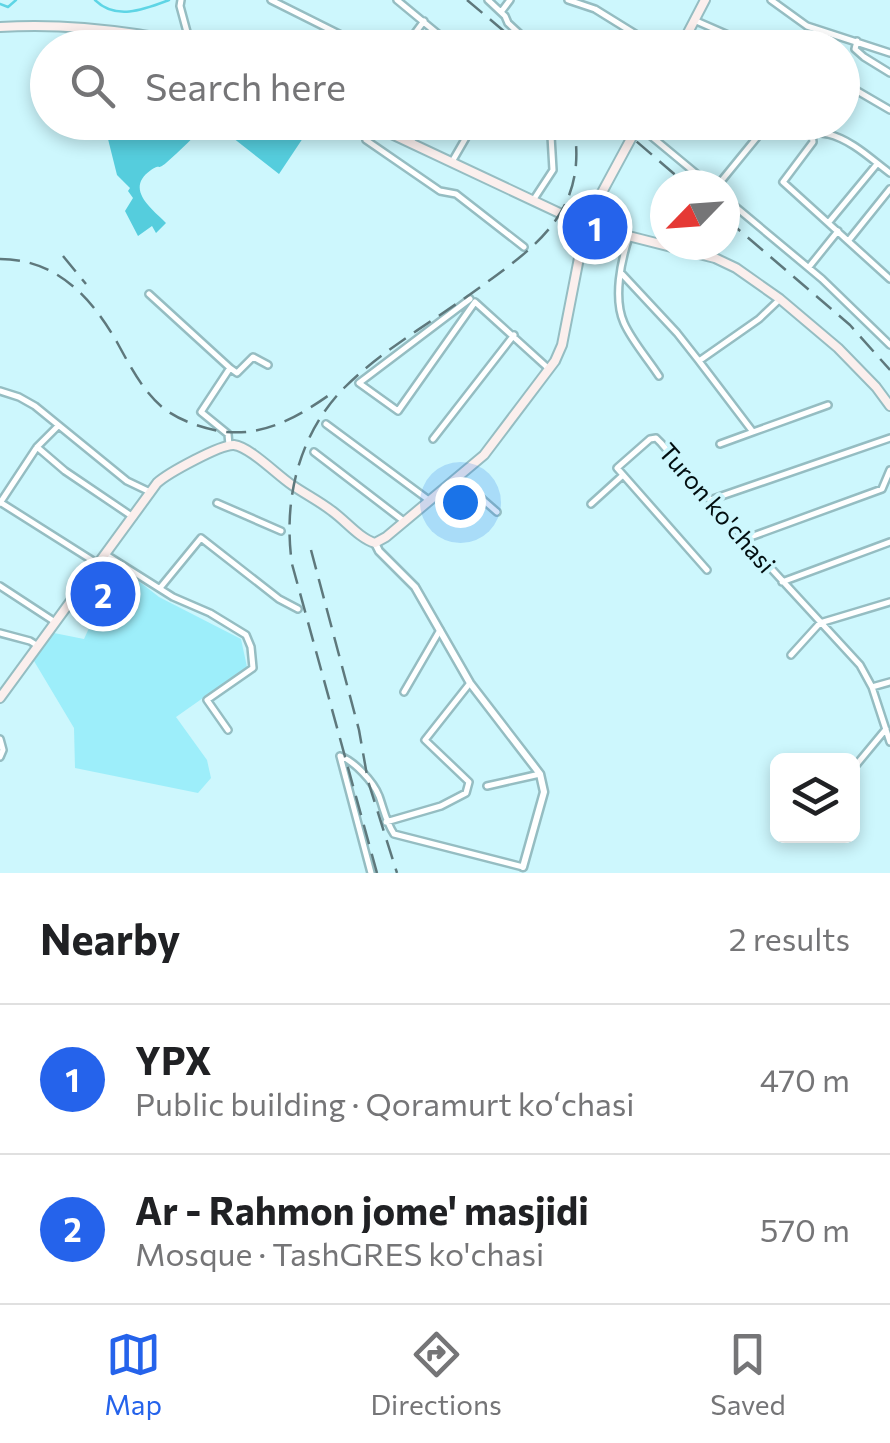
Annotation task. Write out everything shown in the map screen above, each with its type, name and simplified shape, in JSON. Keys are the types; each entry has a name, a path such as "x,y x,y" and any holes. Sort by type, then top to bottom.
{"main road":[{"path":"689,30 704,0"},
{"path":"0,28 80,26 104,30"},
{"path":"406,140 534,203 585,223 727,263 782,298 861,367 890,404"},
{"path":"412,140 585,223"},
{"path":"0,698 150,492 170,473 229,445 241,448 376,543 458,478 494,444 562,345 585,223 630,140"},
{"path":"629,235 650,239"},
{"path":"725,260 782,298"}],"street":[{"path":"181,0 187,30"},
{"path":"271,0 332,30"},
{"path":"397,0 434,30"},
{"path":"488,0 516,30"},
{"path":"501,12 510,0"},
{"path":"568,0 595,9 629,30"},
{"path":"772,0 807,26 820,30"},
{"path":"694,20 717,30"},
{"path":"418,30 424,22"},
{"path":"860,42 890,53"},
{"path":"860,53 890,73"},
{"path":"860,92 890,110"},
{"path":"366,140 440,191 456,194 524,246"},
{"path":"453,160 465,140"},
{"path":"534,199 553,170 551,140"},
{"path":"657,140 692,170"},
{"path":"730,170 753,140"},
{"path":"813,140 782,181 890,279"},
{"path":"844,140 890,174"},
{"path":"829,222 877,164"},
{"path":"849,240 890,189"},
{"path":"740,211 890,345"},
{"path":"808,268 838,231"},
{"path":"629,235 621,273 622,320 659,376"},
{"path":"621,273 677,333 753,432"},
{"path":"150,294 237,374 253,357 268,365"},
{"path":"699,361 760,319 782,298"},
{"path":"473,300 549,369"},
{"path":"473,300 398,411 359,383 473,300"},
{"path":"433,439 514,335"},
{"path":"230,368 202,412 241,448"},
{"path":"0,391 28,402 127,481 150,492"},
{"path":"720,444 828,406"},
{"path":"326,424 430,501"},
{"path":"58,426 37,447 0,502 98,564"},
{"path":"228,434 229,445"},
{"name":"Turon ko'chasi","path":"706,570 617,468 650,440 656,438 860,664 890,742"},
{"path":"710,500 890,438"},
{"path":"37,447 133,517"},
{"path":"314,452 405,522"},
{"path":"744,539 882,489 890,470"},
{"path":"591,504 624,475"},
{"path":"458,478 497,512"},
{"path":"217,503 281,531"},
{"path":"160,588 201,538 279,600 298,609"},
{"name":"Turon ko'chasi","path":"782,582 890,542"},
{"path":"371,873 340,756 355,765 377,791 386,822 394,834 523,867 544,792 540,774 470,684 415,587 379,552 376,543"},
{"path":"105,554 173,597 246,635 253,668 207,700 228,730"},
{"path":"0,586 56,622"},
{"path":"791,655 820,623 890,602"},
{"path":"404,692 440,630"},
{"path":"0,633 38,646"},
{"path":"872,687 890,682"},
{"path":"386,822 441,806 466,793 469,782 425,740 470,684"},
{"path":"860,760 886,729"},
{"path":"0,739 0,757"},
{"path":"486,786 540,774"}],"shaded area":[{"path":"108,140 190,140 166,163 143,177 140,184 143,198 166,223 156,233 152,226 138,236 125,211 133,198 130,188 117,175"},
{"path":"236,140 302,140 279,174"},
{"path":"136,579 159,597 241,639 247,667 176,717 207,760 211,778 198,793 75,768 74,728 34,661 54,633 84,639 89,628 113,618"}],"waterway":[{"path":"0,4 8,7 16,0"},
{"path":"95,0 121,12 169,0"}],"railway":[{"path":"467,0 503,30"},
{"path":"377,873 292,564 290,517 297,470 315,426 344,388 540,239 567,201 574,178 575,140"},
{"path":"635,140 670,170"},
{"path":"740,231 850,325 890,370"},
{"path":"63,256 86,284"},
{"path":"0,259 39,266 71,284 97,311 149,394 168,412 189,422 219,431 265,428 293,417 332,393"},
{"path":"311,550 359,730 368,781 397,873"}],"place":[{"name":"YPX","path":"595,227"},
{"name":"Ar - Rahmon jome' masjidi","path":"103,594"}]}
